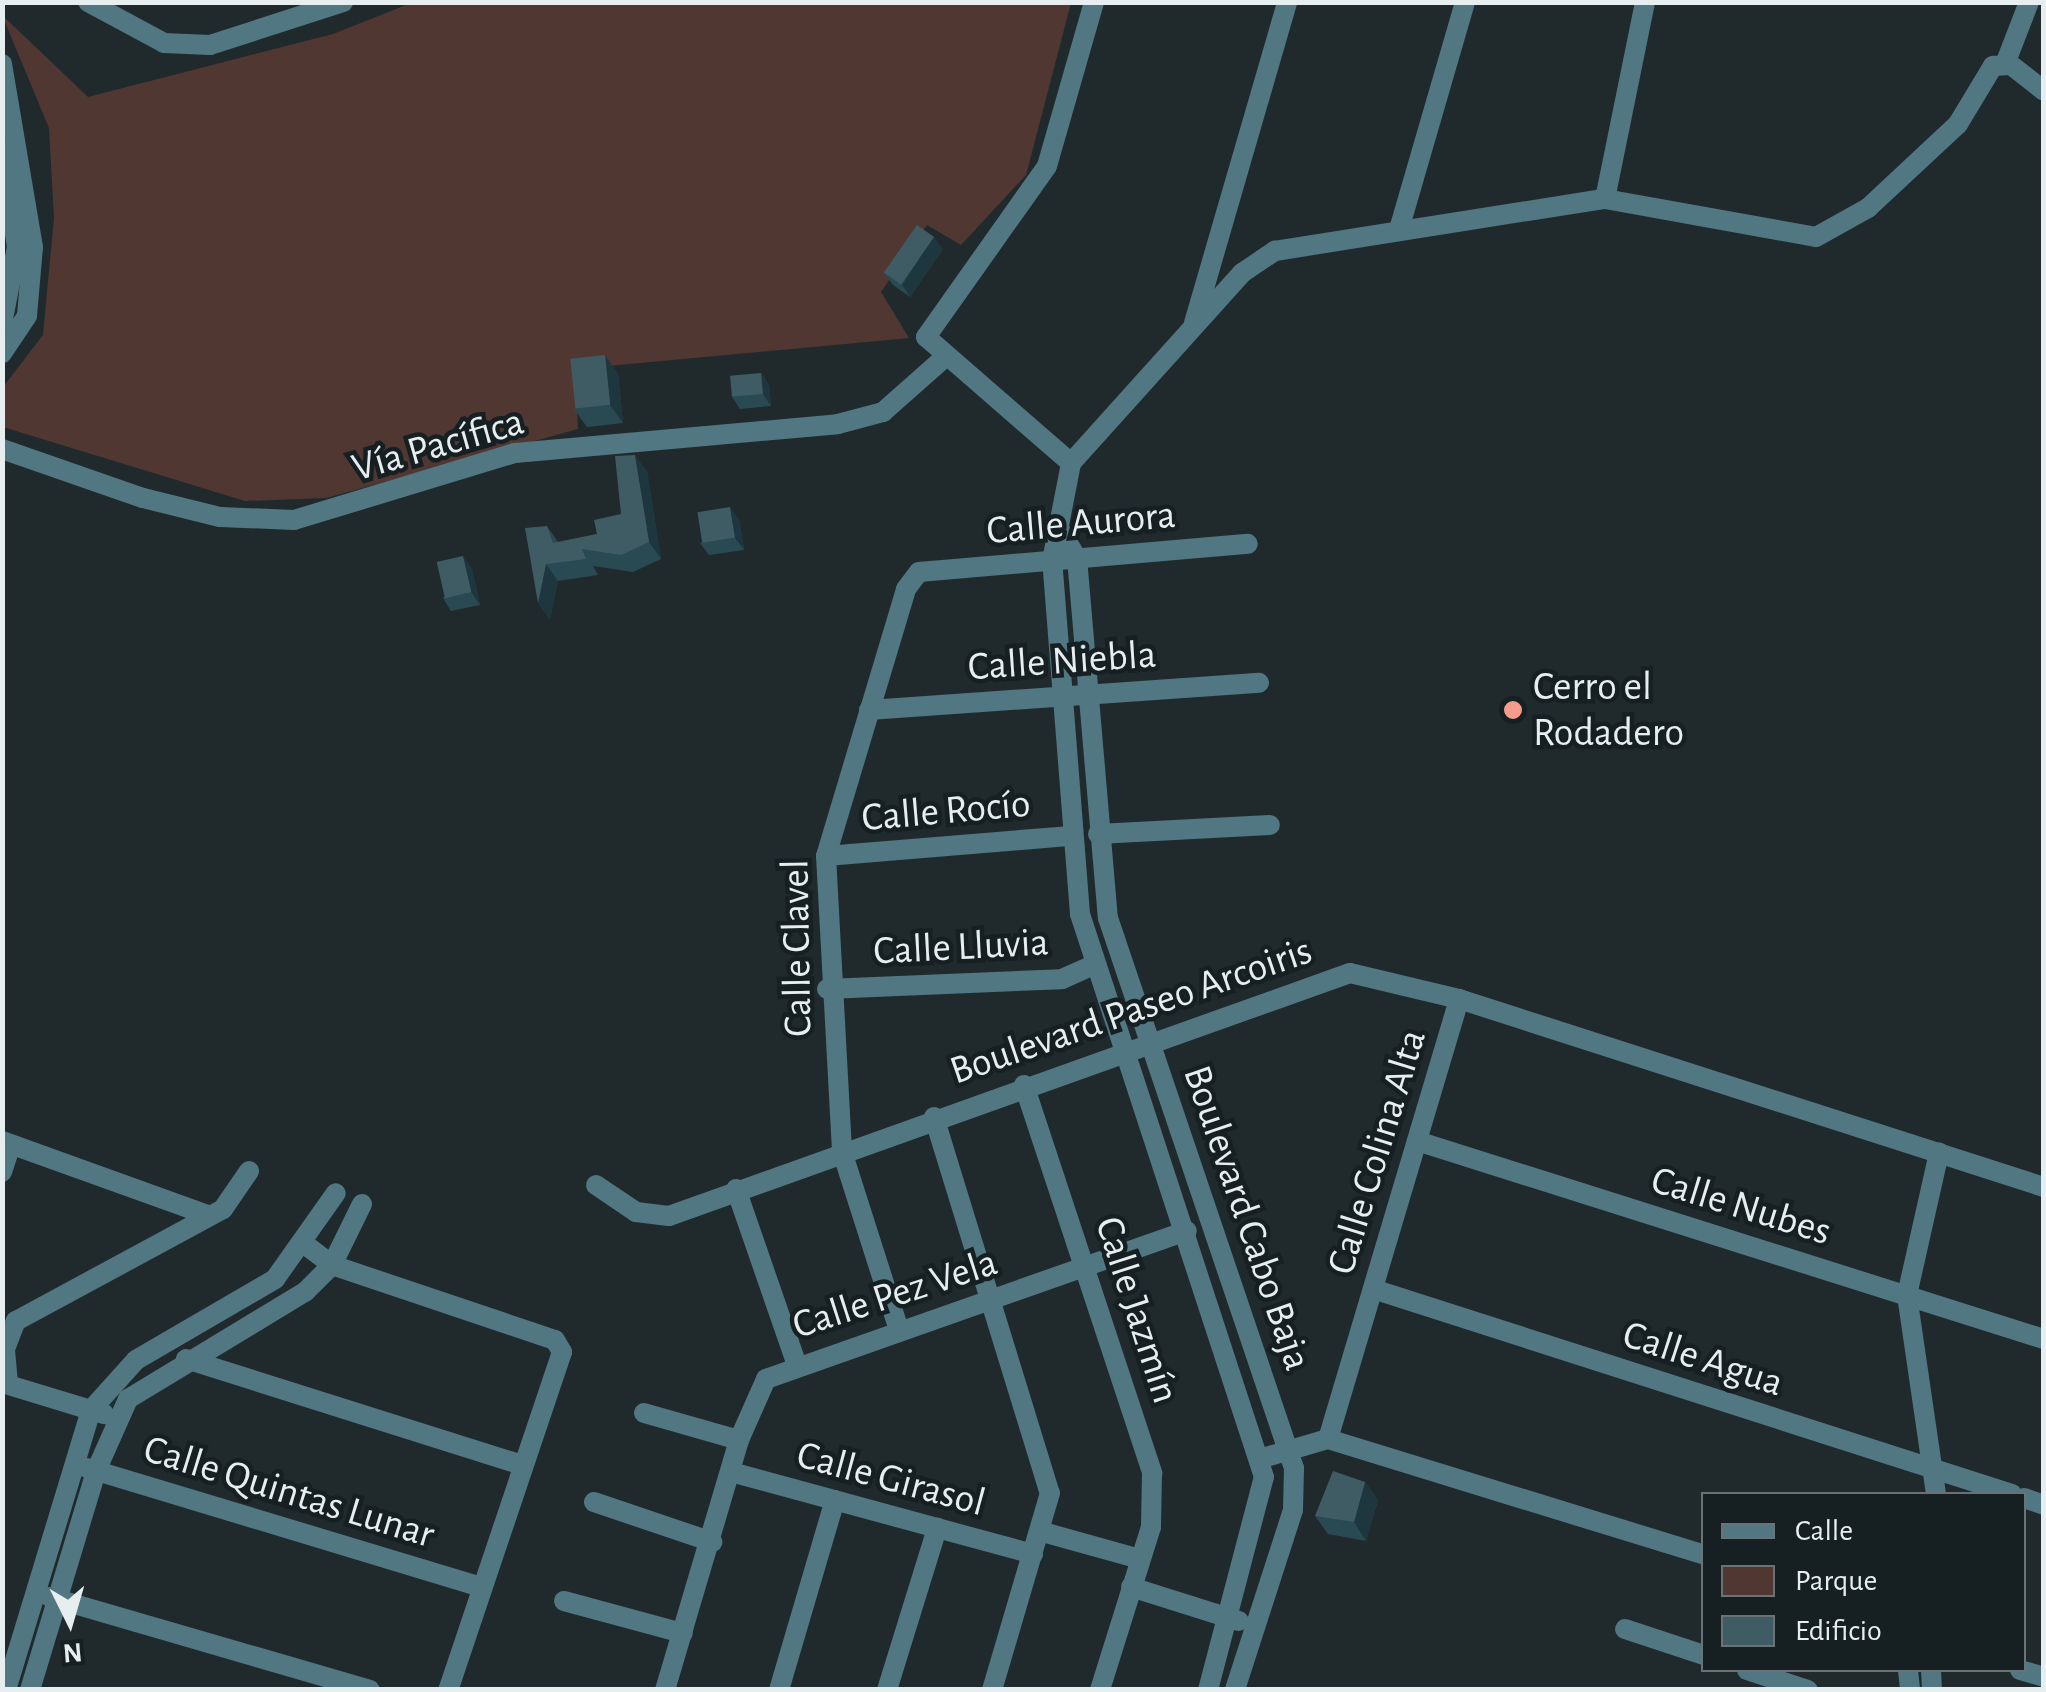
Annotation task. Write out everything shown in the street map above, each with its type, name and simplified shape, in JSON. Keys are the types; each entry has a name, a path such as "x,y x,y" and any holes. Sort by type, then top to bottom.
{"street":[{"path":"88,2 164,43 210,44 343,2"},
{"path":"1094,2 1047,166 927,334 943,359 1072,463 1194,324 1275,251 1400,226 1605,199 1816,236 1868,208 2004,64 2029,2"},
{"path":"1194,324 1287,2"},
{"path":"1400,226 1465,2"},
{"path":"1605,199 1645,2"},
{"path":"2,64 33,247 27,316 2,353"},
{"path":"2004,64 2044,91"},
{"path":"2,149 18,247 2,324"},
{"name":"Vía Pacífica","path":"2,450 162,503 294,520 515,454 838,424 883,412 943,359"},
{"name":"Boulevard Cabo Baja","path":"1072,463 1052,560 1071,836 1095,964 1196,1253 1259,1459 1262,1493 1208,1690"},
{"name":"Boulevard Cabo Baja","path":"1060,530 1077,558 1108,918 1288,1449 1293,1510 1234,1690"},
{"name":"Calle Aurora","path":"919,572 1248,544"},
{"name":"Calle Clavel","path":"900,1330 842,1150 827,989 826,856 869,710 919,572"},
{"name":"Calle Niebla","path":"869,710 1260,683"},
{"path":"1098,834 1270,825"},
{"name":"Calle Rocío","path":"826,856 1071,836"},
{"name":"Calle Lluvia","path":"827,989 1062,978 1095,964"},
{"name":"Boulevard Paseo Arcoiris","path":"596,1185 653,1217 1126,1046 1350,973 1459,999 2044,1187"},
{"name":"Calle Colina Alta","path":"1328,1440 1459,999"},
{"name":"Calle Jazmín","path":"1024,1085 1087,1265 1152,1472 1140,1559 1100,1690"},
{"path":"934,1117 1050,1493 1043,1532 992,1690"},
{"name":"Calle Nubes","path":"1417,1141 2044,1338"},
{"path":"2,1172 7,1143 208,1215"},
{"path":"1936,1492 1907,1296 1938,1153"},
{"path":"116,1418 5,1384 5,1349 16,1320 208,1215 238,1195 248,1171"},
{"path":"736,1189 796,1362"},
{"path":"30,1690 60,1600 86,1468 91,1410 136,1360 275,1279 307,1246 336,1193"},
{"path":"6,1690 86,1468 116,1418 140,1389 274,1316 332,1265 362,1204"},
{"name":"Calle Pez Vela","path":"665,1690 712,1542 739,1440 766,1379 796,1362 1187,1231"},
{"path":"307,1246 332,1265 555,1340 562,1356 448,1690"},
{"path":"1196,1253 1220,1246"},
{"name":"Calle Agua","path":"1373,1289 2006,1492"},
{"path":"171,1341 188,1361 522,1465"},
{"path":"644,1413 739,1440"},
{"path":"1259,1459 1328,1440 1701,1554"},
{"name":"Calle Quintas Lunar","path":"86,1468 482,1587"},
{"name":"Calle Girasol","path":"731,1472 1033,1554"},
{"path":"778,1690 835,1500"},
{"path":"594,1502 712,1542"},
{"path":"887,1690 936,1528"},
{"path":"1043,1532 1140,1559"},
{"path":"1131,1586 1253,1625"},
{"path":"38,1594 370,1690"},
{"path":"564,1601 683,1633"},
{"path":"1626,1629 1701,1654"},
{"path":"1754,1672 1808,1690"}],"green space":[{"path":"411,3 1071,3 1026,175 961,245 927,225 881,292 909,338 575,369 578,429 326,498 245,501 3,427 3,387 43,335 54,218 49,128 2,15 88,97 333,34"}],"building":[{"path":"917,225 934,237 901,285 884,273"},
{"path":"605,355 610,405 575,408 570,359"},
{"path":"761,373 763,394 732,397 730,376"},
{"path":"635,455 649,542 621,555 582,549 586,559 546,564 538,603 525,528 547,526 553,543 597,534 594,520 621,514 615,456"},
{"path":"730,507 735,538 702,543 697,512"},
{"path":"463,556 471,592 445,598 437,562"},
{"path":"1333,1471 1365,1482 1354,1522 1315,1516"}],"place":[{"name":"Cerro el Rodadero","path":"1513,710"}]}
